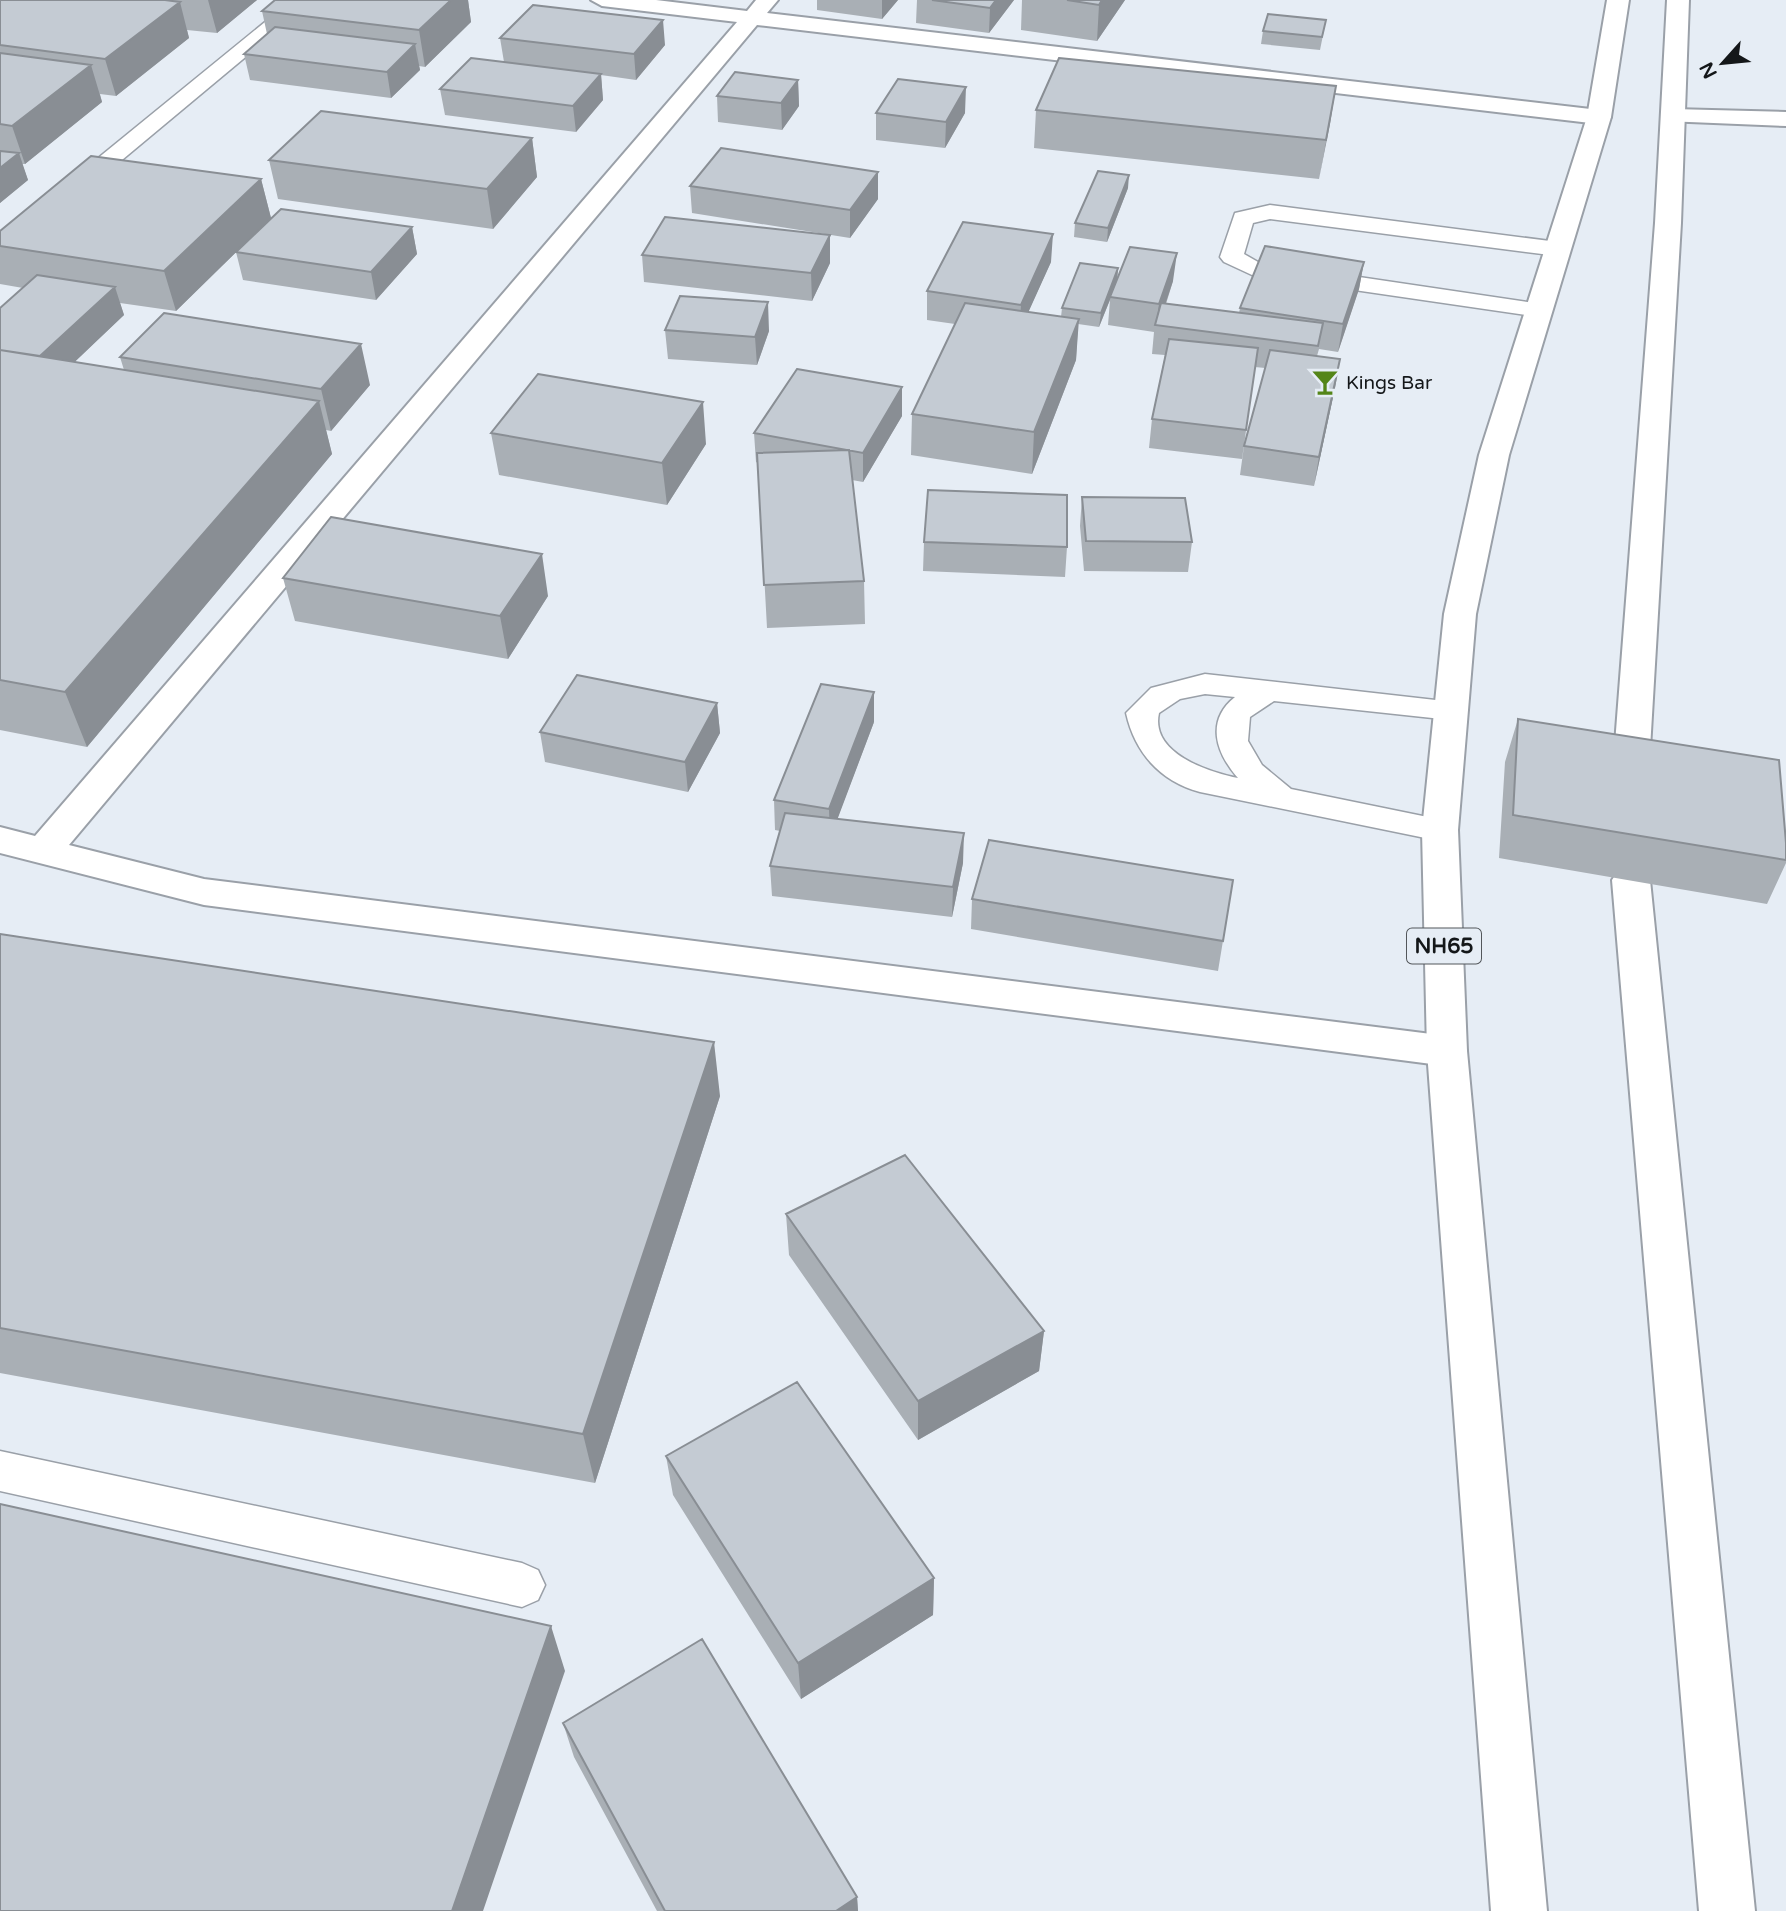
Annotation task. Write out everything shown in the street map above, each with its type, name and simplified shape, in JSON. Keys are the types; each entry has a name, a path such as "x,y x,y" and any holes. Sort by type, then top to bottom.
{"main road":[{"path":"602,0 759,9 1599,117"},
{"name":"NH65","path":"1519,1911 1447,1051 1440,830 1460,614 1494,455 1599,117 1618,0"},
{"path":"1630,783 1673,116 1678,0"},
{"path":"44,851 759,9"},
{"path":"1673,116 1786,120"},
{"path":"0,841 204,892 1447,1051"},
{"path":"1631,880 1727,1911"}],"lane":[{"path":"0,250 304,0"},
{"path":"1539,310 1252,268 1232,257 1243,218 1270,212 1558,249"},
{"path":"1440,830 1200,781 1171,766 1145,738 1141,713 1153,697 1171,689 1205,684 1451,710"},
{"path":"1270,691 1244,705 1234,717 1233,738 1240,761 1254,779 1285,798"},
{"path":"0,1471 522,1585"}],"building":[{"path":"0,0 180,2 105,59 0,45"},
{"path":"275,0 451,0 419,30 262,11"},
{"path":"932,0 996,0 990,8"},
{"path":"1067,0 1102,0 1099,5"},
{"path":"533,5 663,20 634,54 500,38"},
{"path":"1268,14 1326,20 1322,37 1263,31"},
{"path":"275,27 415,44 387,72 244,54"},
{"path":"0,53 91,65 12,126 0,124"},
{"path":"471,58 601,74 573,106 440,89"},
{"path":"1059,58 1336,86 1326,140 1036,110"},
{"path":"735,72 798,80 781,103 717,96"},
{"path":"898,79 966,87 946,122 876,113"},
{"path":"321,111 532,138 487,189 269,160"},
{"path":"721,148 878,172 850,210 690,186"},
{"path":"0,151 19,153 0,168"},
{"path":"91,156 261,179 164,271 0,246 0,231"},
{"path":"1098,171 1129,175 1108,228 1075,223"},
{"path":"281,209 412,227 371,272 236,252"},
{"path":"665,217 830,235 811,273 642,255"},
{"path":"963,222 1053,234 1021,305 927,291"},
{"path":"1265,246 1364,262 1343,324 1240,308"},
{"path":"1130,247 1177,253 1159,304 1110,297"},
{"path":"1080,263 1118,268 1101,313 1062,308"},
{"path":"37,275 115,287 40,356 0,350 0,308"},
{"path":"680,296 768,302 755,337 665,330"},
{"path":"965,303 1079,319 1034,432 912,414"},
{"path":"1161,303 1323,323 1318,346 1155,325"},
{"path":"164,313 361,344 321,389 120,357"},
{"path":"1169,339 1258,348 1246,430 1152,419"},
{"path":"0,350 319,401 65,692 0,680"},
{"path":"1270,350 1340,359 1319,457 1244,446"},
{"path":"797,369 902,387 863,453 754,433"},
{"path":"538,374 703,402 662,463 491,433"},
{"path":"849,450 864,581 764,585 757,453"},
{"path":"928,490 1067,495 1067,547 924,542"},
{"path":"1082,497 1185,498 1192,542 1086,541"},
{"path":"331,517 542,554 500,616 283,578"},
{"path":"577,675 717,703 685,762 540,732"},
{"path":"821,684 874,692 829,809 774,800"},
{"path":"1518,719 1779,760 1786,860 1513,815"},
{"path":"785,813 964,833 953,887 770,866"},
{"path":"989,840 1233,880 1223,941 972,899"},
{"path":"0,934 714,1042 583,1434 0,1328"},
{"path":"905,1155 1044,1331 918,1401 786,1214"},
{"path":"797,1382 934,1578 798,1663 666,1456"},
{"path":"0,1504 551,1626 452,1911 0,1911"},
{"path":"702,1639 857,1897 836,1911 665,1911 563,1723"}],"place":[{"name":"Kings Bar","path":"1325,382"}]}
